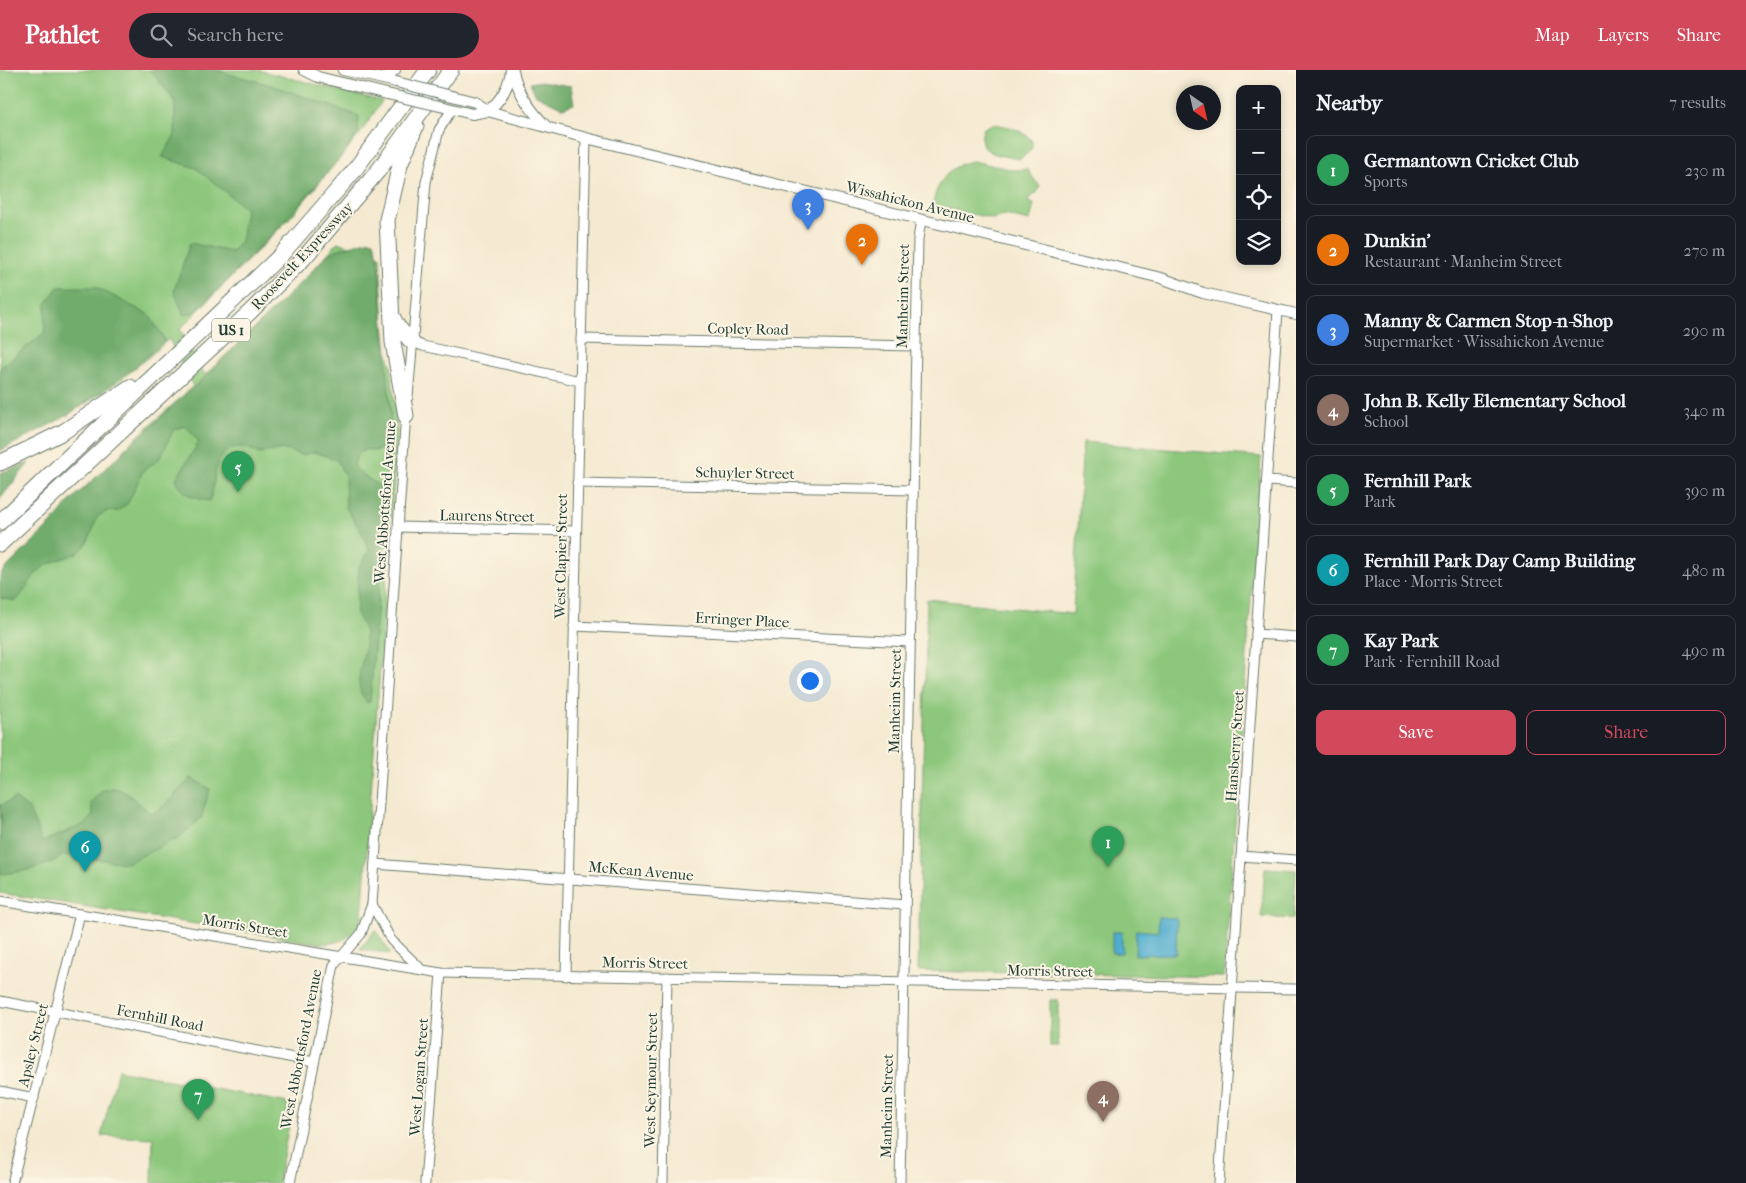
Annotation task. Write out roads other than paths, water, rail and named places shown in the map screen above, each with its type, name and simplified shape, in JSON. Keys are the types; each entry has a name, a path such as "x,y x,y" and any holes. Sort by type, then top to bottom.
{"highway":[{"name":"Roosevelt Expressway","path":"0,522 259,278 304,230 370,151 428,70"},
{"name":"Roosevelt Expressway","path":"0,544 279,284 354,200 451,70"},
{"path":"406,416 396,366 387,253 388,213 400,165 421,110"},
{"path":"392,315 398,326 412,342"},
{"path":"3,460 79,422 176,355"},
{"path":"0,553 26,520"}],"street":[{"name":"Wissahickon Avenue","path":"304,70 318,77 472,114 488,111"},
{"name":"Wissahickon Avenue","path":"343,70 383,78 475,102 488,111 586,138 1161,278 1203,293 1296,314"},
{"path":"383,78 395,70"},
{"path":"488,111 501,99 512,70"},
{"path":"512,70 521,94 536,116 548,128"},
{"name":"West Abbottsford Avenue","path":"290,1183 334,965 364,929 372,904 406,416 426,182 439,130 448,108"},
{"name":"West Clapier Street","path":"566,976 586,138"},
{"name":"Manheim Street","path":"900,1183 918,239 921,220"},
{"name":"Hansberry Street","path":"1219,1183 1278,310"},
{"name":"Copley Road","path":"581,339 916,346"},
{"path":"412,342 580,381"},
{"path":"1267,481 1296,484"},
{"name":"Schuyler Street","path":"577,483 913,490"},
{"name":"Laurens Street","path":"398,527 576,532"},
{"name":"Erringer Place","path":"574,626 910,642"},
{"path":"1256,634 1296,638"},
{"path":"1242,856 1296,860"},
{"name":"McKean Avenue","path":"374,864 905,905"},
{"name":"Morris Street","path":"0,901 341,955 440,973 1296,989"},
{"path":"372,904 391,940 403,954 423,970"},
{"name":"Apsley Street","path":"12,1183 80,914"},
{"name":"West Logan Street","path":"425,1183 440,973"},
{"name":"West Seymour Street","path":"663,1183 667,978"},
{"name":"Fernhill Road","path":"0,1001 314,1062"},
{"path":"0,1091 34,1098"}],"water":[{"path":"1159,917 1177,918 1176,954 1135,955 1136,930 1158,932"},
{"path":"1112,932 1122,932 1122,953 1112,953"}],"place":[{"name":"Manny & Carmen Stop-n-Shop","path":"808,230"},
{"name":"Dunkin'","path":"862,265"},
{"name":"Fernhill Park","path":"238,492"},
{"name":"Germantown Cricket Club","path":"1108,867"},
{"name":"Fernhill Park Day Camp Building","path":"85,872"},
{"name":"Kay Park","path":"198,1120"},
{"name":"John B. Kelly Elementary School","path":"1103,1122"}]}
